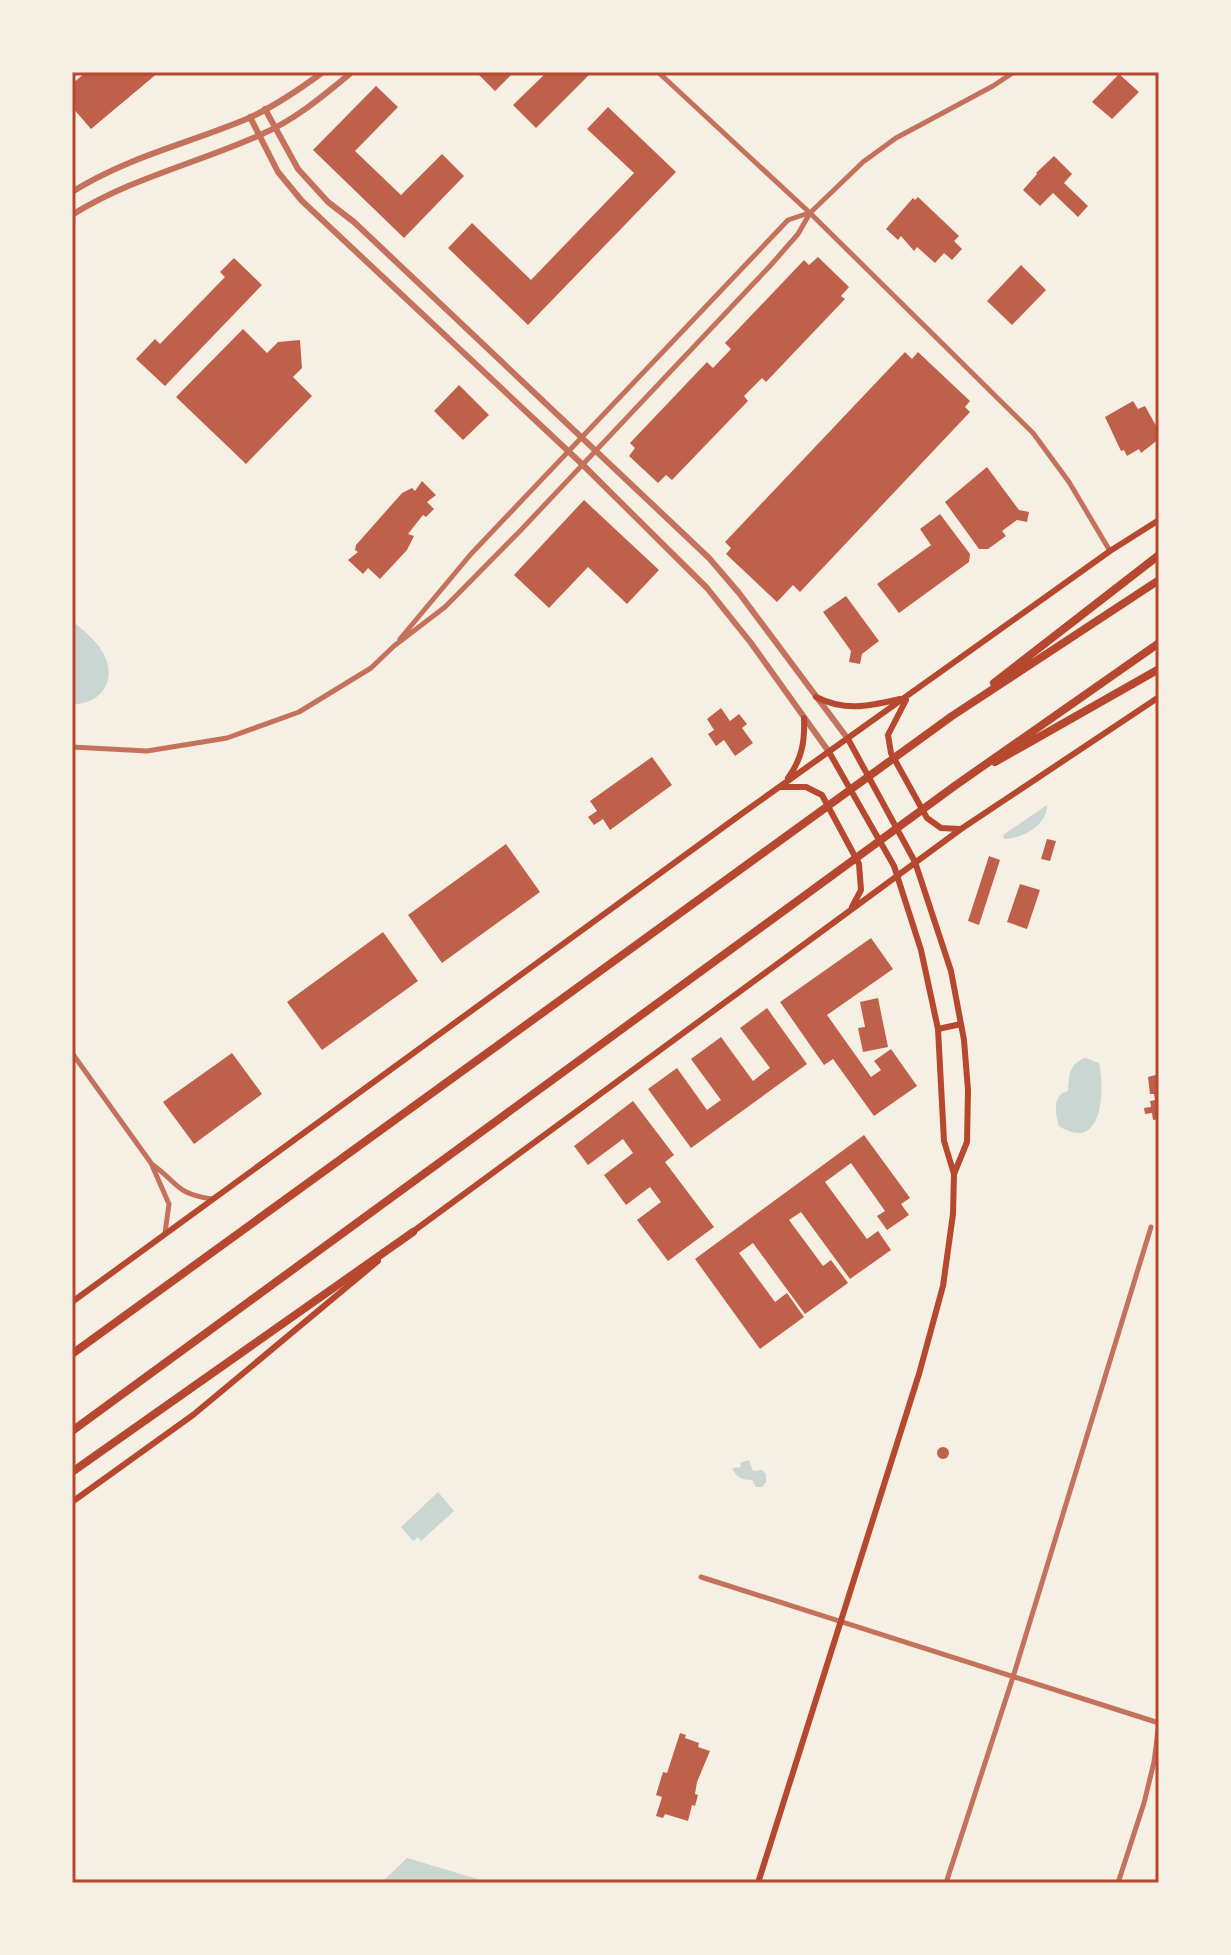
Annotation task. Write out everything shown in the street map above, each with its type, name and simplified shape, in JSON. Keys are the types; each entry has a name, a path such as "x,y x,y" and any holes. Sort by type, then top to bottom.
{"highway":[{"path":"72,1354 952,716 1159,555"},
{"path":"952,716 1159,580"},
{"path":"72,1431 956,785 1159,643"},
{"path":"956,785 1159,669"},
{"path":"72,1472 413,1232"}],"main road":[{"path":"72,1302 780,787 1110,551 1159,520"},
{"path":"816,697 848,708 868,707 907,697"},
{"path":"907,697 888,735 891,753 927,818 941,828 961,829"},
{"path":"72,1502 193,1415 413,1232 961,829 1159,697"},
{"path":"780,787 800,760 804,718"},
{"path":"848,739 915,862 951,971 961,1024 968,1090 967,1142 954,1174"},
{"path":"758,1883 919,1374 943,1286 953,1214 954,1174 944,1141 938,1029 921,950 895,877 894,866 829,752"},
{"path":"780,787 806,787 822,795 859,864 861,890 850,910"},
{"path":"938,1029 961,1024"}],"street":[{"path":"72,192 135,159 250,117 323,72"},
{"path":"72,215 128,185 260,136 312,106 352,72"},
{"path":"658,72 810,213 1033,433 1069,482 1110,551"},
{"path":"72,747 147,751 227,738 299,712 371,668 445,607 596,452 770,266 798,234 810,213 841,181 896,138 1014,72"},
{"path":"265,109 290,156 312,185 722,573 848,739"},
{"path":"250,117 278,172 302,201 583,465 714,595 829,752"},
{"path":"394,646 471,554 788,220 810,213"},
{"path":"72,1053 151,1163 169,1204 165,1233"},
{"path":"151,1163 167,1175 177,1189 195,1197 212,1199"},
{"path":"946,1883 1013,1677 1151,1227"},
{"path":"701,1577 1159,1722 1144,1803 1118,1883"}],"shaded area":[{"path":"72,621 100,649 109,672 99,695 83,703 72,704"},
{"path":"1047,805 1043,819 1033,830 1004,839 1003,835"},
{"path":"1085,1058 1099,1063 1101,1102 1093,1125 1085,1132 1074,1132 1059,1126 1056,1105 1059,1096 1068,1091 1073,1067"},
{"path":"749,1460 753,1471 762,1470 766,1474 762,1487 756,1487 752,1480 735,1474 732,1468 741,1467 740,1463"},
{"path":"438,1492 454,1511 421,1541 418,1537 413,1541 401,1527"},
{"path":"407,1858 491,1883 381,1883"}],"building":[{"path":"86,72 159,72 91,129 72,107 72,84"},
{"path":"476,72 514,72 495,91"},
{"path":"547,72 592,72 536,128 513,105"},
{"path":"1119,74 1139,92 1112,119 1092,102"},
{"path":"376,86 398,107 355,151 401,195 442,154 464,176 404,238 313,150"},
{"path":"608,107 676,172 528,325 448,248 472,223 531,280 634,173 587,129"},
{"path":"1054,156 1072,174 1064,183 1088,206 1078,217 1053,193 1040,206 1023,190"},
{"path":"918,197 959,236 954,241 962,249 952,260 944,253 935,263 917,247 914,251 901,236 898,240 886,229 913,198"},
{"path":"818,257 849,287 841,296 845,299 766,382 762,378 744,396 748,401 672,480 666,475 658,483 629,456 635,448 630,443 707,362 713,368 731,349 725,343 804,260 809,265"},
{"path":"234,258 262,285 165,386 136,359 155,339 160,344 225,277 220,272"},
{"path":"1021,265 1046,290 1012,325 987,301"},
{"path":"243,329 267,353 278,342 300,340 302,368 293,377 312,396 246,464 176,397"},
{"path":"905,352 912,359 918,352 970,401 965,407 970,412 800,592 793,585 777,602 726,554 731,548 725,542"},
{"path":"459,385 489,415 463,440 434,411"},
{"path":"1133,401 1138,409 1145,406 1159,431 1159,439 1141,453 1139,449 1127,456 1124,450 1121,451 1105,417"},
{"path":"987,467 1019,510 1029,512 1027,522 1017,520 1002,531 1006,536 988,549 979,549 945,502"},
{"path":"422,481 436,495 427,502 434,509 426,517 423,515 408,534 414,536 407,550 380,579 368,568 363,574 348,560 358,552 356,545 402,493 412,488 415,491"},
{"path":"584,500 659,570 627,604 588,567 549,608 514,575"},
{"path":"940,514 970,554 969,562 899,613 877,584 931,545 920,529"},
{"path":"846,596 879,641 862,654 860,664 849,662 851,651 823,612"},
{"path":"721,708 730,721 739,714 747,724 742,728 753,743 735,756 724,740 716,746 708,734 714,730 707,719"},
{"path":"652,757 672,785 610,830 603,819 594,825 588,817 597,811 590,801"},
{"path":"1047,839 1056,841 1050,861 1041,859"},
{"path":"506,844 540,892 442,963 408,915"},
{"path":"989,856 1000,860 979,925 968,921"},
{"path":"1020,884 1040,890 1027,929 1007,922"},
{"path":"383,932 418,981 322,1050 287,1002"},
{"path":"871,938 893,969 827,1015 871,1077 881,1070 874,1061 891,1049 917,1086 874,1116 833,1059 824,1065 780,1002"},
{"path":"878,998 888,1047 863,1052 858,1028 865,1027 860,1002"},
{"path":"767,1008 807,1064 691,1148 648,1089 677,1068 707,1110 721,1100 691,1059 721,1037 753,1081 770,1068 740,1028"},
{"path":"232,1053 262,1094 194,1144 163,1102"},
{"path":"1159,1074 1159,1119 1153,1120 1152,1113 1145,1114 1144,1108 1151,1107 1150,1101 1155,1100 1154,1094 1150,1094 1148,1077"},
{"path":"633,1101 674,1155 665,1162 714,1227 668,1261 637,1220 661,1202 650,1187 626,1205 604,1175 633,1153 623,1139 588,1165 574,1146"},
{"path":"864,1135 910,1198 901,1204 909,1215 887,1230 877,1216 885,1211 851,1163 825,1182 867,1239 878,1231 891,1250 850,1279 801,1212 789,1220 823,1266 831,1260 848,1283 805,1314 753,1243 739,1253 775,1302 787,1293 804,1317 760,1349 695,1259"},
{"path":"943,1447 949,1453 943,1459 937,1453"},
{"path":"680,1733 699,1743 698,1747 710,1751 697,1782 695,1794 698,1795 688,1821 665,1814 663,1818 656,1816 662,1797 656,1795"}]}
